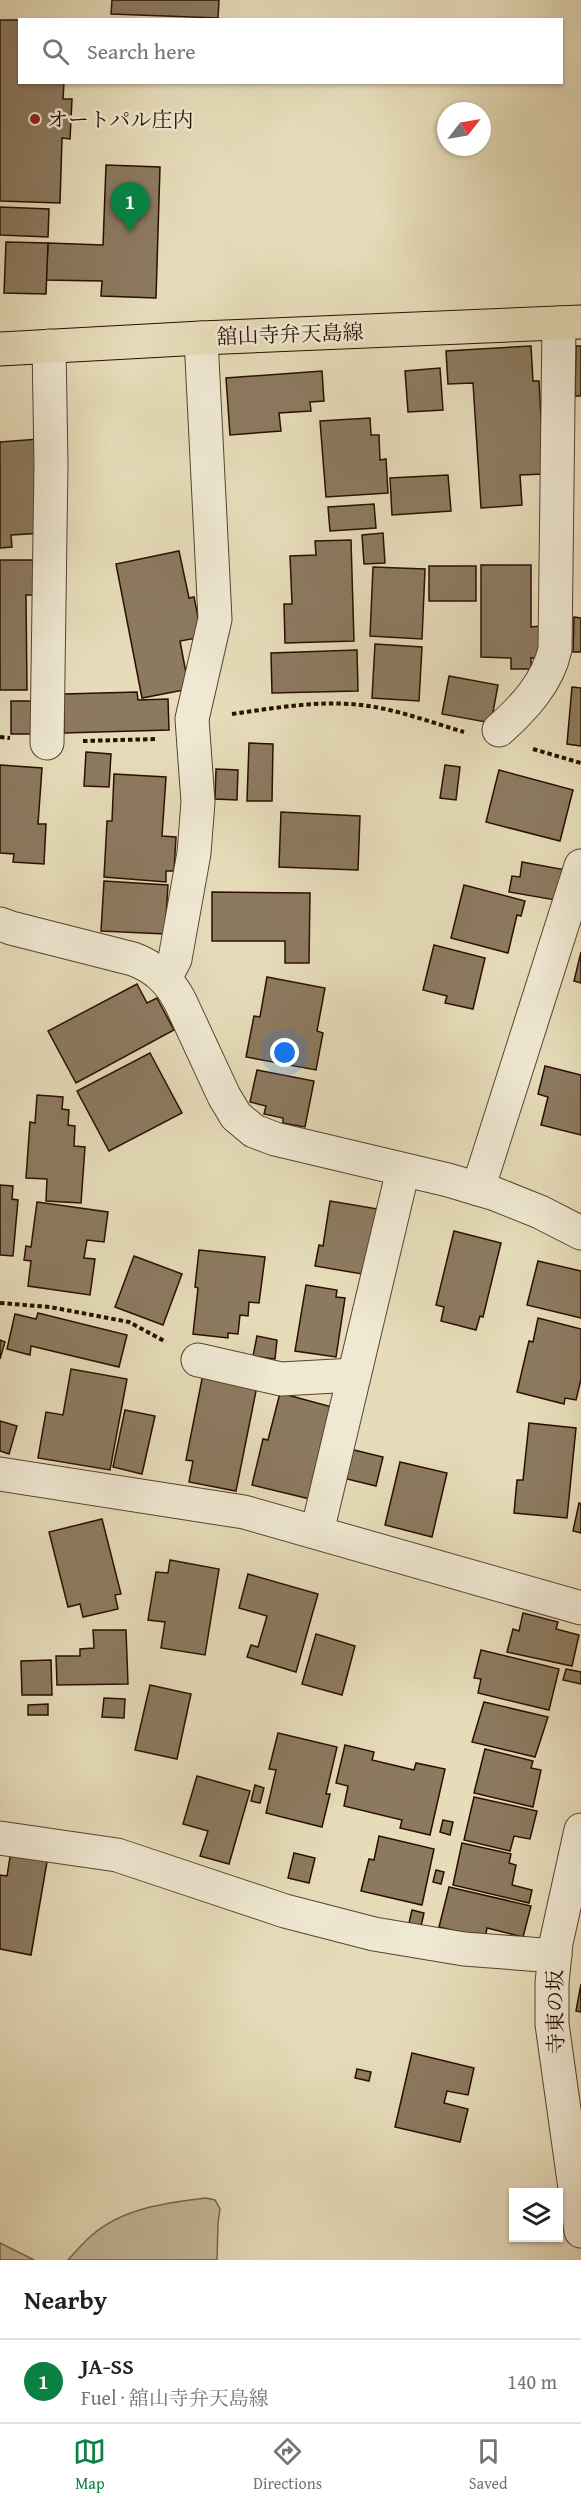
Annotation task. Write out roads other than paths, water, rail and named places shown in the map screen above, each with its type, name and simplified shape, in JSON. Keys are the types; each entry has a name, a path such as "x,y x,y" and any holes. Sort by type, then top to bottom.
{"main road":[{"name":"舘山寺弁天島線","path":"0,349 201,338 570,323"}],"street":[{"path":"499,730 545,679 552,664 568,580 570,323"},
{"path":"165,978 175,959 194,853 198,802 193,728 215,619 201,338"},
{"path":"47,742 51,464 49,346"},
{"path":"478,1190 581,866"},
{"path":"0,924 133,959 148,965 165,978 180,1001 224,1096 236,1116 254,1131 275,1139 478,1190 540,1212 581,1233"},
{"path":"317,1532 403,1170"},
{"path":"198,1360 281,1379 354,1375"},
{"path":"0,1474 244,1512 581,1608"},
{"name":"寺東の坂","path":"581,1830 572,1908 555,1956 552,2024 581,2231"},
{"path":"0,1838 117,1855 285,1911 374,1934 464,1949 555,1956"}],"place":[{"name":"オートパル庄内","path":"35,119"},
{"name":"JA-SS","path":"130,232"}]}
